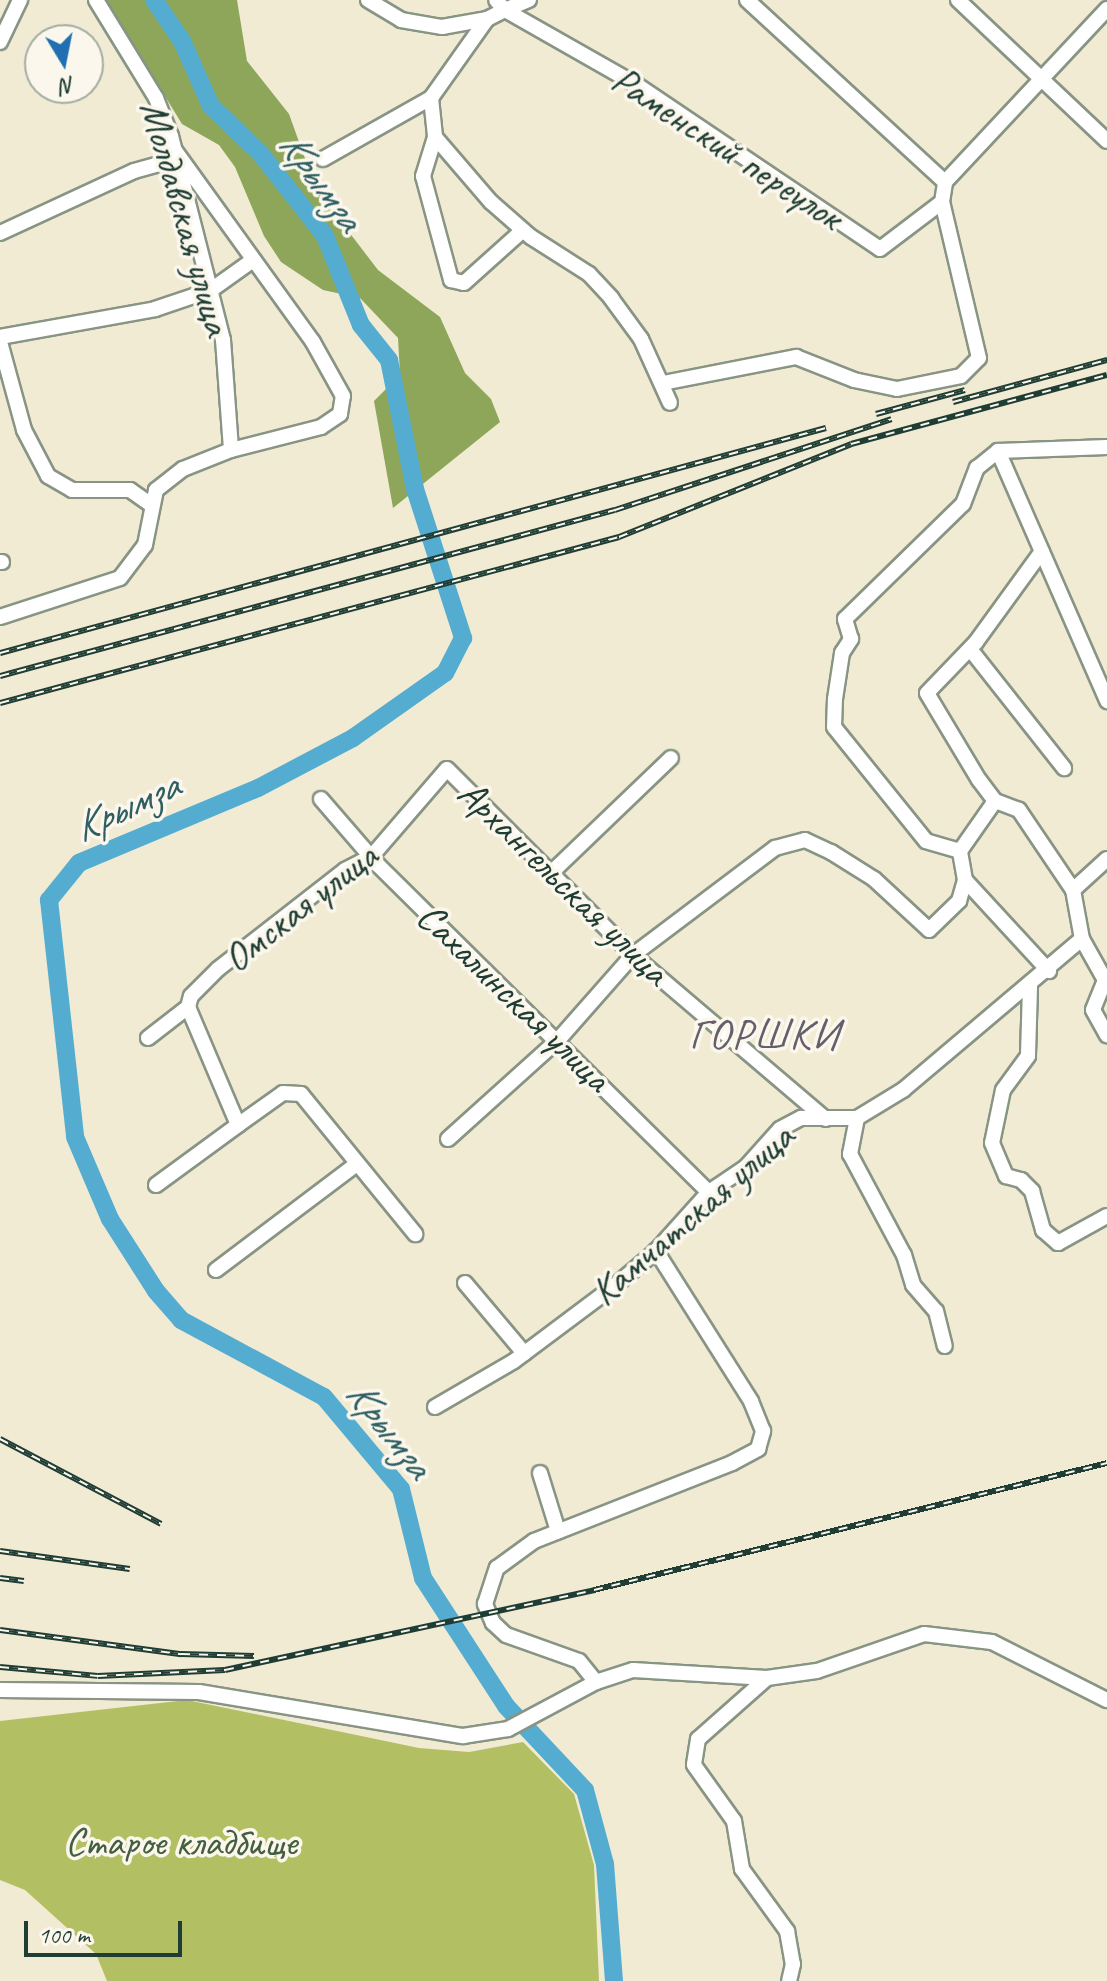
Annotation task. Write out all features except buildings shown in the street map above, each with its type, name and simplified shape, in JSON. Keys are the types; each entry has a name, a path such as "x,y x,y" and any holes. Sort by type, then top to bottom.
{"street":[{"path":"0,42 20,0"},
{"name":"Молдавская улица","path":"96,0 156,98 176,154 211,290 230,389 231,450"},
{"path":"368,0 401,20 442,27 487,19"},
{"path":"323,159 431,98 500,5 529,0"},
{"path":"747,0 945,182"},
{"path":"958,0 1107,141"},
{"name":"Раменский переулок","path":"500,5 637,85 880,249 942,202"},
{"path":"663,383 796,357 854,380 897,389 961,376 979,358 942,202 945,182 1107,9"},
{"path":"431,98 435,137 423,176 451,280 464,283 523,230"},
{"path":"435,137 491,202 523,230 589,274 611,298 663,383 670,403"},
{"path":"0,233 176,154 313,342 338,384 343,405 333,421 321,427 231,450 169,478 150,504 145,545 120,578 0,617"},
{"path":"150,504 130,490 72,490 48,476 24,430 0,340 155,309 211,290 253,260"},
{"path":"960,851 926,841 834,727 842,653 851,639 845,619 963,504 977,468 998,451 1107,447"},
{"path":"998,451 1107,701"},
{"path":"1042,551 970,649 927,693 995,801 1019,810 1073,890 1082,939 1105,980 1093,1010 1107,1035"},
{"path":"970,649 1064,768"},
{"path":"551,873 671,758"},
{"name":"Архангельская улица","path":"447,769 633,955 826,1119"},
{"name":"Омская улица","path":"148,1038 188,1007 191,996 218,969 345,870 371,857 447,769"},
{"name":"Сахалинская улица","path":"321,799 371,857 559,1039 709,1192"},
{"path":"448,1139 559,1039 633,955 775,848 805,840 831,852 874,879 929,930 959,901 965,880 960,851 995,801"},
{"path":"1073,890 1107,859"},
{"path":"965,880 1049,971"},
{"name":"Камчатская улица","path":"435,1407 524,1353 656,1251 709,1192 746,1167 780,1129 801,1118 857,1118 903,1090 947,1049 1049,971 1082,939"},
{"path":"1030,987 1028,1056 1003,1090 992,1143 1006,1176 1021,1180 1032,1191 1043,1230 1058,1243 1107,1216"},
{"path":"188,1007 238,1125"},
{"path":"156,1185 292,1090 301,1094 354,1166 415,1234"},
{"path":"857,1118 850,1154 904,1255 913,1285 936,1311 945,1346"},
{"path":"216,1270 354,1166"},
{"path":"596,1682 565,1653 506,1635 493,1623 485,1604 497,1568 558,1531 758,1449 763,1431 751,1401 656,1251"},
{"path":"465,1283 524,1353"},
{"path":"540,1473 558,1531"},
{"path":"0,1690 199,1692 463,1736 508,1729 596,1682 633,1670 675,1669 767,1678 817,1671 924,1634 992,1642 1094,1698 1107,1700"},
{"path":"767,1678 698,1739 694,1765 734,1821 742,1869 787,1931 793,1964 789,1981"}],"green space":[{"path":"106,0 237,0 247,61 289,114 316,189 378,270 440,317 465,373 491,399 500,422 393,508 374,401 400,375 398,338 360,298 323,290 281,262 264,236 235,167 219,145 182,124"},
{"name":"Старое кладбище","path":"187,1700 419,1748 469,1752 523,1742 574,1794 594,1865 599,1981 107,1981 96,1954 25,1890 0,1880 0,1721"}],"waterway":[{"name":"Крымза","path":"154,0 182,41 211,106 261,154 325,236 361,325 389,360 415,489 463,638 445,673 353,738 258,788 79,863 49,900 75,1137 110,1219 156,1291 181,1320 324,1397 401,1489 423,1578 506,1706 585,1790 605,1864 614,1981"}],"railway":[{"path":"953,402 1107,360"},
{"path":"0,703 619,537 851,444 1107,375"},
{"path":"876,414 965,390"},
{"path":"0,676 615,510 891,419"},
{"path":"0,653 826,428"},
{"path":"0,1439 161,1524"},
{"path":"0,1667 98,1676 225,1670 594,1590 1107,1463"},
{"path":"0,1551 130,1569"},
{"path":"0,1578 24,1581"},
{"path":"0,1630 181,1654 254,1656"}],"district":[{"name":"ГОРШКИ","path":"765,1035"}]}
